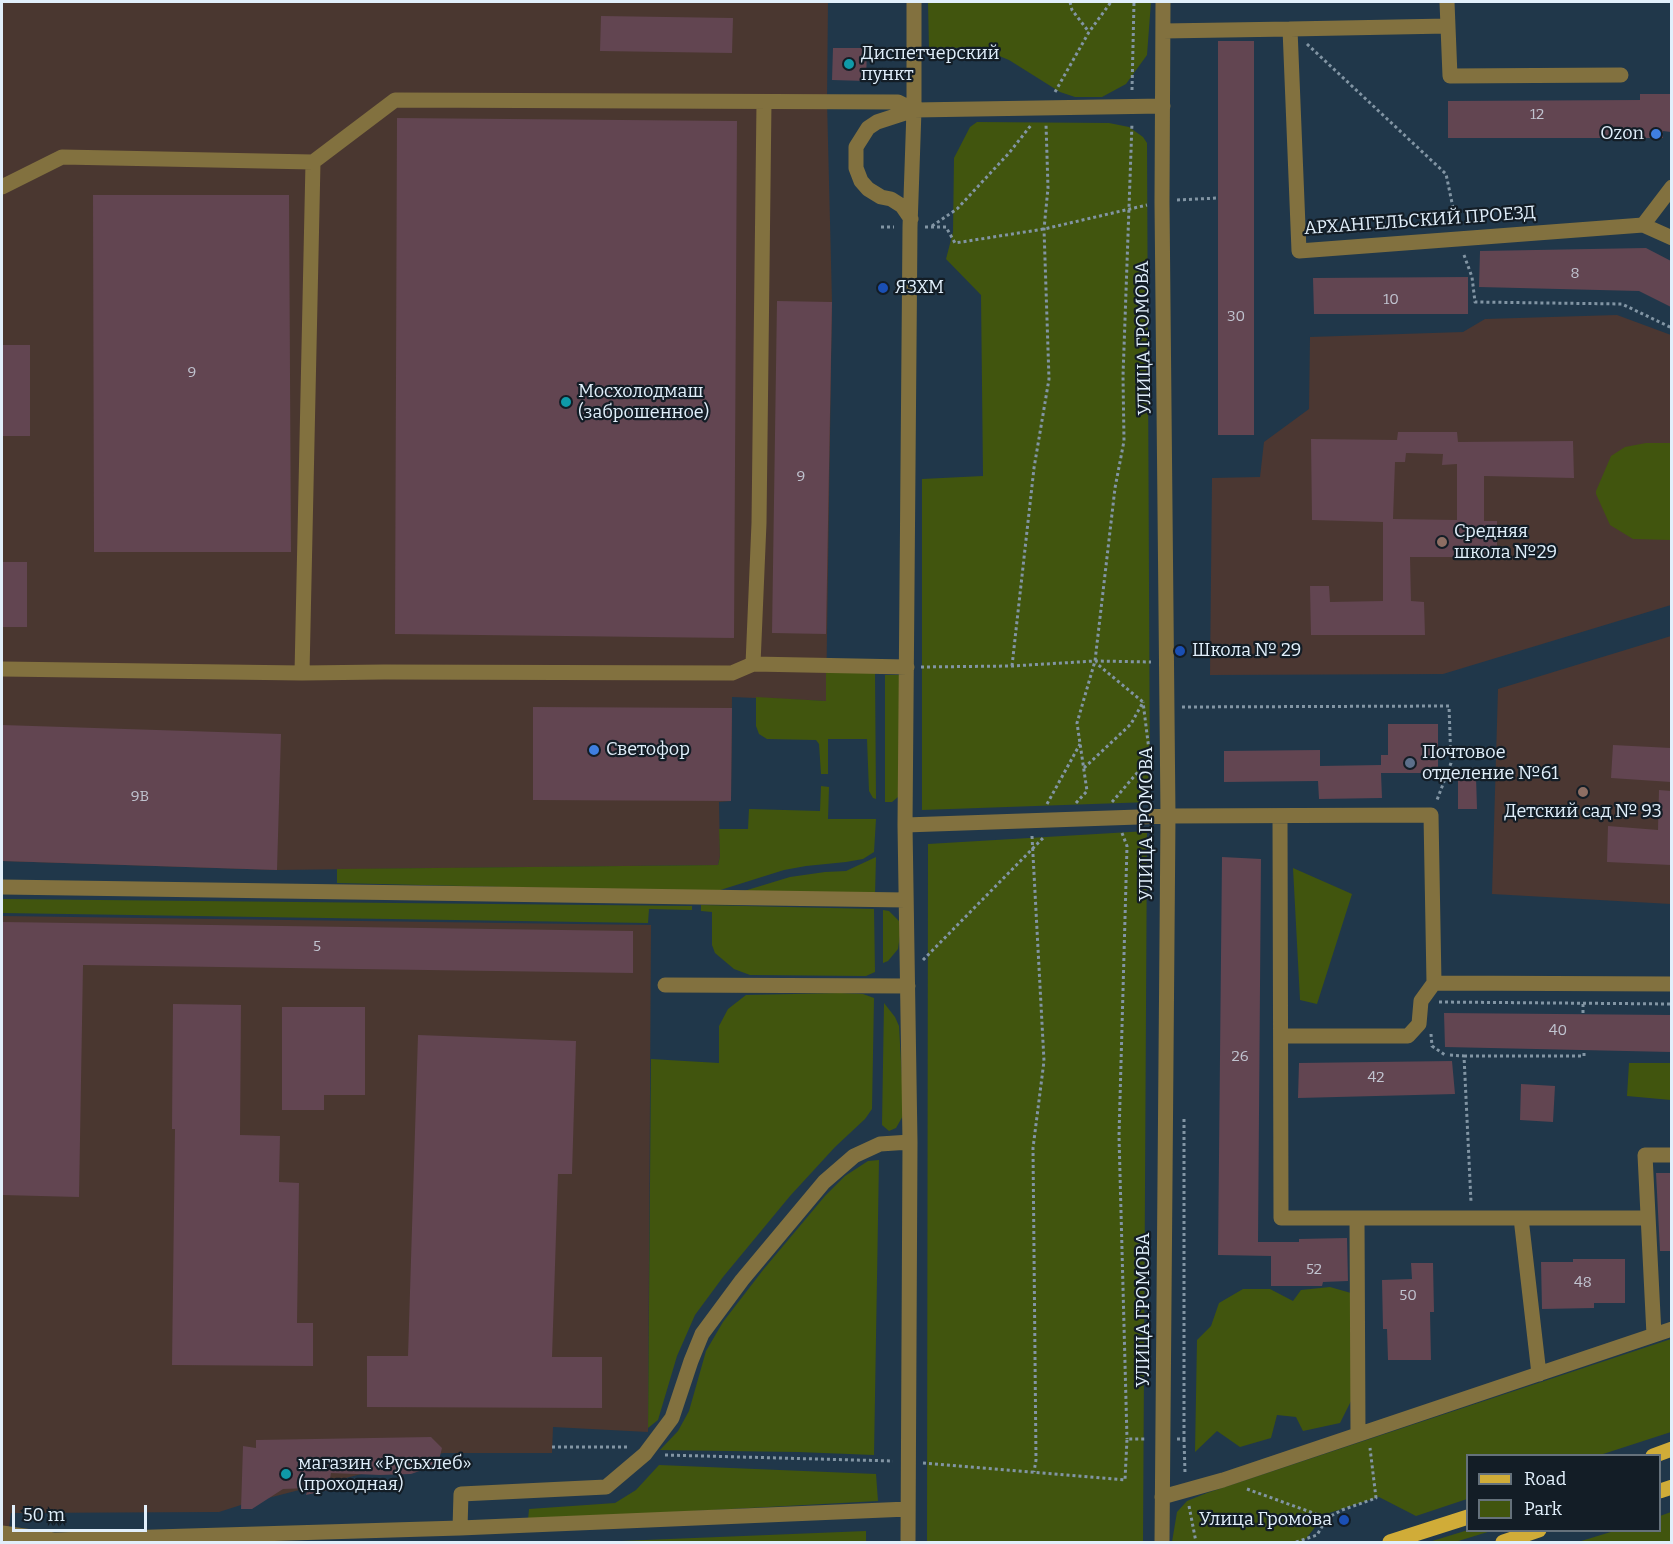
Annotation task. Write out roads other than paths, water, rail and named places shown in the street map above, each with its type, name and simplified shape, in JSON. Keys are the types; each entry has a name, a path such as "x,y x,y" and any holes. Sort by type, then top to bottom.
{"main road":[{"path":"1656,1454 1671,1449"},
{"path":"1390,1542 1466,1517"},
{"path":"1503,1542 1533,1532"}],"street":[{"path":"908,1542 910,1142 905,825 914,2"},
{"name":"УЛИЦА ГРОМОВА","path":"1162,1542 1168,816 1162,202 1163,2"},
{"path":"1447,2 1450,76 1621,75"},
{"path":"1163,31 1448,26"},
{"name":"АРХАНГЕЛЬСКИЙ ПРОЕЗД","path":"1290,29 1299,251 1643,225 1671,238"},
{"path":"2,187 62,157 313,162 395,100 898,102 914,110"},
{"path":"753,664 759,523 764,102"},
{"path":"911,223 902,206 868,189 861,181 856,168 856,147 862,136 868,128 886,118 914,110 1163,106"},
{"path":"302,673 313,162"},
{"path":"1643,225 1671,188"},
{"path":"2,669 302,673 732,673 753,664 907,667"},
{"path":"905,825 1168,816 1431,815 1434,983 1421,1002 1419,1024 1408,1036 1281,1036"},
{"path":"1280,816 1281,1218 1648,1218"},
{"path":"2,887 906,900"},
{"path":"665,985 908,981"},
{"path":"1434,983 1671,984"},
{"path":"460,1528 461,1494 606,1487 645,1454 672,1418 702,1334 742,1280 824,1182 854,1156 880,1144 910,1142"},
{"path":"1654,1335 1644,1155 1671,1155"},
{"path":"1357,1218 1363,1433"},
{"path":"1521,1218 1539,1374"},
{"path":"1162,1497 1223,1480 1671,1329"},
{"path":"2,1533 54,1540 460,1528 908,1509"}],"place":[{"name":"Диспетчерский пункт","path":"849,64"},
{"name":"Ozon","path":"1656,134"},
{"name":"ЯЗХМ","path":"883,288"},
{"name":"Мосхолодмаш (заброшенное)","path":"566,402"},
{"name":"Средняя школа №29","path":"1442,542"},
{"name":"Школа № 29","path":"1180,651"},
{"name":"Светофор","path":"594,750"},
{"name":"Почтовое отделение №61","path":"1410,763"},
{"name":"Детский сад № 93","path":"1583,792"},
{"name":"магазин «Русьхлеб» (проходная)","path":"286,1474"},
{"name":"Улица Громова","path":"1344,1520"}]}
